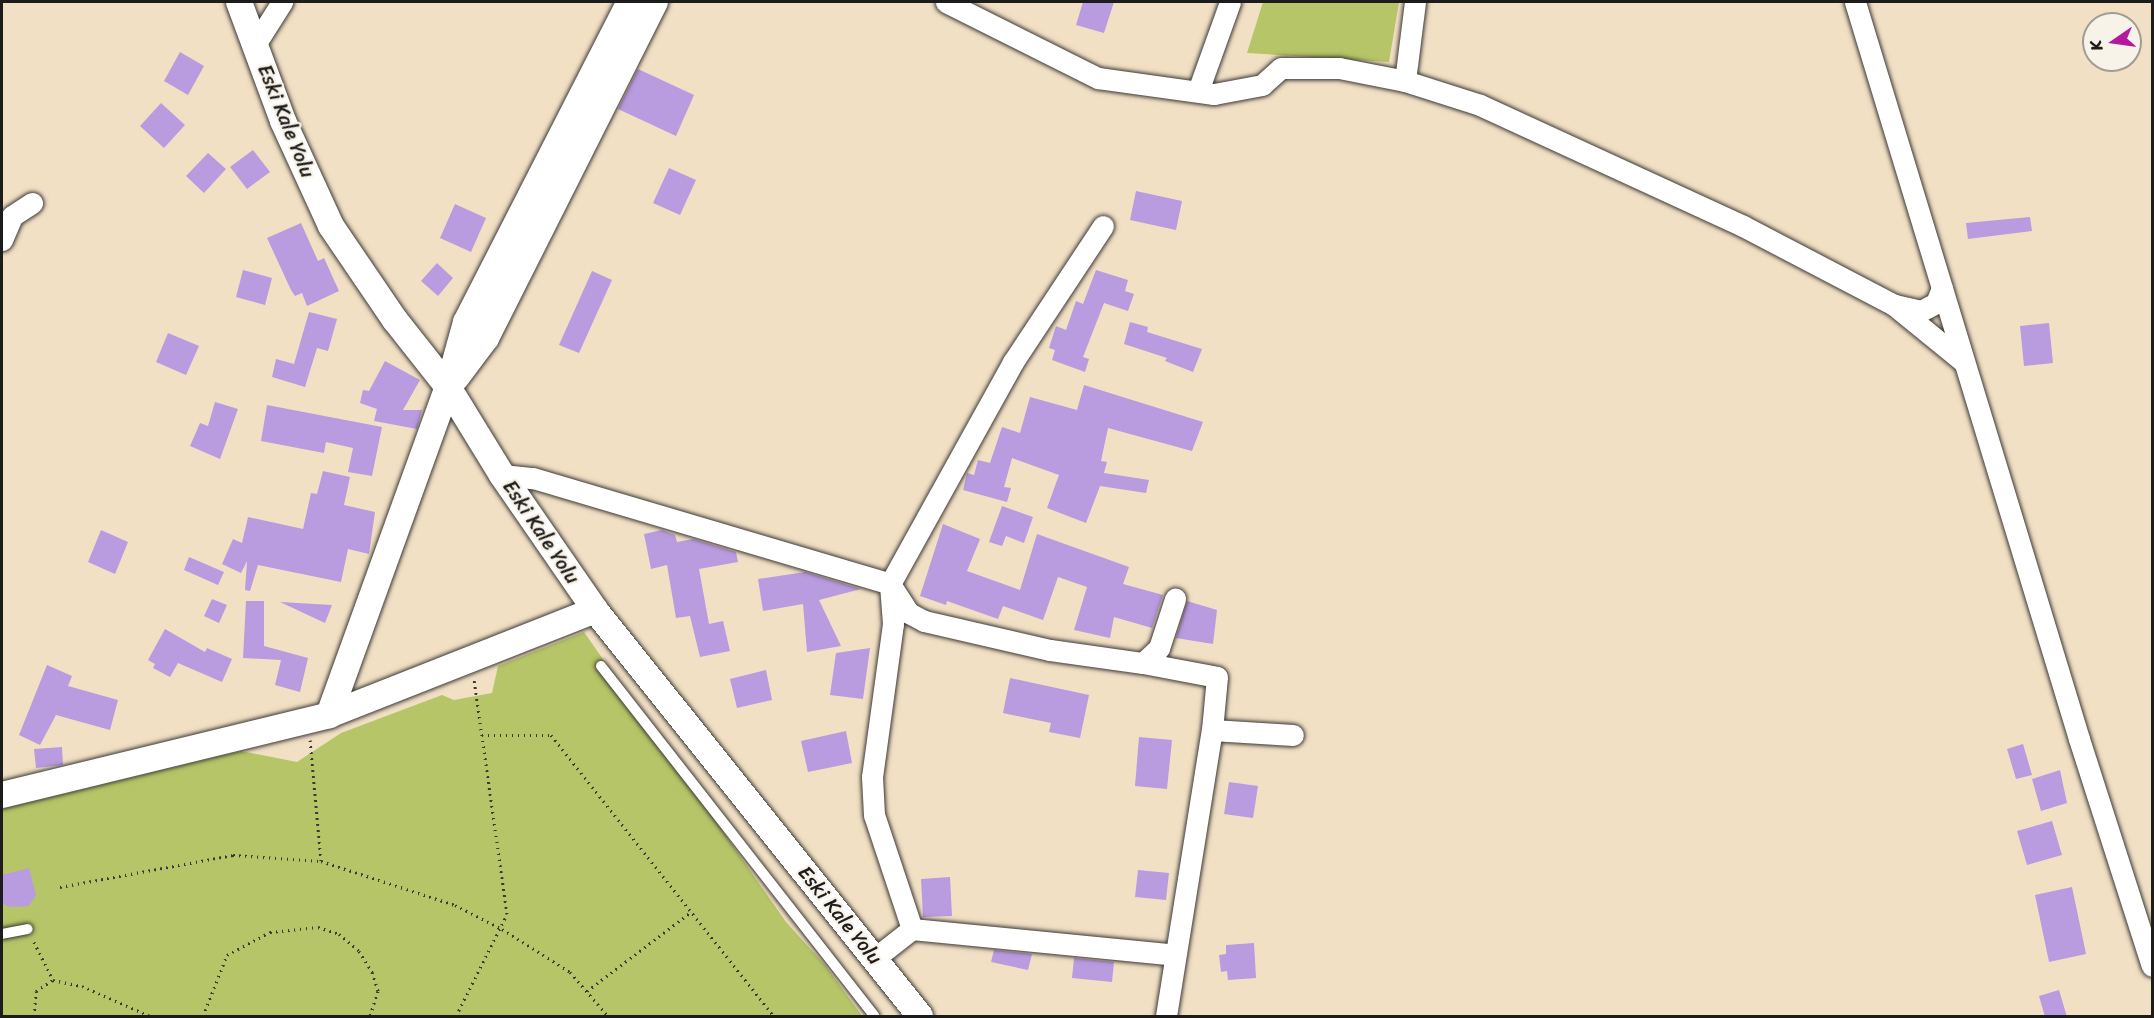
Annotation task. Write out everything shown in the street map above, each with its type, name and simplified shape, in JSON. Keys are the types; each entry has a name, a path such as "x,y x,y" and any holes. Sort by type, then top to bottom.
{"street":[{"name":"Eski Kale Yolu","path":"239,2 283,121 331,226 395,321 448,387 502,475 595,610 920,1017"},
{"path":"256,43 282,2"},
{"path":"318,718 448,387 466,322 630,2"},
{"path":"448,387 486,338 655,2"},
{"path":"946,2 1098,78 1214,94 1262,85 1281,68 1339,69 1406,81 1480,105 1711,211 1894,305 1964,362"},
{"path":"1198,91 1230,2"},
{"path":"1406,81 1415,2"},
{"path":"1855,2 1964,362 2152,966"},
{"path":"2,240 12,216 32,203"},
{"path":"912,928 874,815 872,777 893,624 890,584 1013,362 1103,226"},
{"path":"1894,305 1921,311 1936,303 1942,288"},
{"path":"502,475 533,478 890,584 909,613 924,621 1050,650 1143,663 1217,677 1212,730 1166,1017"},
{"path":"1143,663 1160,648 1175,599"},
{"path":"2,795 318,718 595,610"},
{"path":"1212,730 1293,735"},
{"path":"875,958 912,928 1175,955"}],"lane":[{"path":"601,666 874,1017"},
{"path":"2,934 28,929"}],"path":[{"path":"456,1017 502,929 507,914 482,735 479,697 468,661"},
{"path":"318,718 315,766 321,861"},
{"path":"482,735 551,735 774,1017"},
{"path":"60,886 233,855 321,861 455,905 502,929 570,972 608,1017"},
{"path":"588,991 691,912"},
{"path":"203,1017 227,955 270,932 318,927 339,934 359,951 372,972 378,991 370,1017"},
{"path":"28,929 53,980"},
{"path":"34,1017 36,991 53,980 82,986 150,1017"}],"green space":[{"path":"1263,2 1399,2 1389,62 1247,53"},
{"path":"584,632 786,922 825,965 862,1016 2,1016 2,809 241,751 297,762 341,733 442,695 454,700 492,693 498,666"}],"building":[{"path":"1083,2 1114,2 1104,33 1076,25"},
{"path":"180,52 204,66 188,95 164,81"},
{"path":"638,69 694,95 676,136 618,109"},
{"path":"161,103 185,125 164,148 140,126"},
{"path":"253,150 270,172 247,189 230,167"},
{"path":"208,153 226,169 204,193 186,176"},
{"path":"669,168 696,180 680,215 653,203"},
{"path":"1136,191 1182,201 1176,230 1130,220"},
{"path":"455,204 486,218 471,252 440,238"},
{"path":"2030,217 2032,231 1968,239 1966,223"},
{"path":"301,223 318,261 324,258 339,291 307,306 302,293 295,296 291,290 267,238"},
{"path":"437,263 453,278 438,296 421,281"},
{"path":"243,270 272,278 265,305 236,297"},
{"path":"1096,270 1128,280 1125,291 1134,294 1128,311 1104,303 1083,357 1089,359 1085,372 1052,360 1055,350 1049,348 1056,326 1066,330 1076,301 1083,304"},
{"path":"592,271 612,280 579,353 559,345"},
{"path":"309,312 337,319 328,351 317,348 305,387 272,377 276,359 294,364"},
{"path":"1130,322 1148,327 1147,332 1202,349 1193,372 1165,361 1167,358 1124,344"},
{"path":"2049,323 2053,363 2024,366 2020,326"},
{"path":"168,333 199,346 186,375 156,362"},
{"path":"385,361 420,380 403,410 422,410 417,429 374,421 377,409 360,403 363,390 369,391"},
{"path":"1084,385 1203,422 1192,451 1108,428 1101,461 1107,462 1104,473 1149,480 1146,493 1100,486 1086,523 1047,508 1059,475 1012,458 1004,487 1011,488 1007,502 963,490 967,473 974,475 978,460 990,463 1002,427 1020,433 1030,397 1077,410"},
{"path":"215,402 238,409 220,459 190,446 200,423 208,426"},
{"path":"267,405 382,427 372,476 348,472 353,448 326,442 324,453 261,441"},
{"path":"323,471 350,477 344,505 375,512 369,554 348,549 341,582 258,565 250,591 245,590 247,561 241,573 222,564 233,539 242,543 248,517 303,529 311,493 317,494"},
{"path":"1002,506 1033,517 1024,543 1006,536 1002,546 989,542"},
{"path":"943,524 980,539 967,571 1020,590 1037,534 1129,567 1123,584 1163,595 1152,628 1114,617 1110,638 1074,630 1087,587 1058,577 1043,620 1003,606 998,619 947,601 946,605 920,596"},
{"path":"101,530 128,542 115,574 88,562"},
{"path":"662,530 675,535 677,542 693,539 736,552 738,562 699,569 709,624 723,621 730,651 700,657 690,616 676,618 667,565 651,569 644,534"},
{"path":"189,557 224,572 218,585 184,570"},
{"path":"805,572 861,589 819,600 841,646 807,652 803,604 763,611 758,579"},
{"path":"212,599 227,605 219,623 204,616"},
{"path":"246,601 264,601 264,646 308,658 300,692 275,685 281,660 243,658"},
{"path":"1187,601 1217,610 1213,644 1176,638"},
{"path":"280,602 332,605 325,623"},
{"path":"165,629 205,652 207,648 232,659 222,682 178,663 170,677 153,668 155,664 148,660"},
{"path":"870,648 863,699 830,695 836,653"},
{"path":"47,665 72,676 68,686 118,700 110,730 56,715 40,745 19,735"},
{"path":"766,670 772,700 737,708 730,679"},
{"path":"1010,678 1089,695 1080,738 1049,732 1051,723 1003,713"},
{"path":"846,731 852,763 808,772 801,741"},
{"path":"1139,737 1172,740 1167,789 1135,786"},
{"path":"2023,744 2032,775 2016,779 2007,749"},
{"path":"62,747 63,765 36,768 34,749"},
{"path":"2060,770 2067,803 2041,811 2032,779"},
{"path":"1229,782 1258,786 1253,818 1224,814"},
{"path":"2052,821 2062,855 2027,865 2017,831"},
{"path":"29,868 36,895 29,906 9,907 2,903 2,875"},
{"path":"1138,870 1169,873 1166,900 1135,897"},
{"path":"950,877 952,916 923,917 921,879"},
{"path":"2072,887 2086,954 2049,962 2035,895"},
{"path":"1254,943 1256,978 1228,980 1227,971 1221,972 1219,955 1226,954 1226,945"},
{"path":"994,950 1032,954 1028,970 991,962"},
{"path":"1074,958 1114,962 1112,982 1072,978"},
{"path":"2059,990 2067,1017 2045,1017 2039,996"}]}
